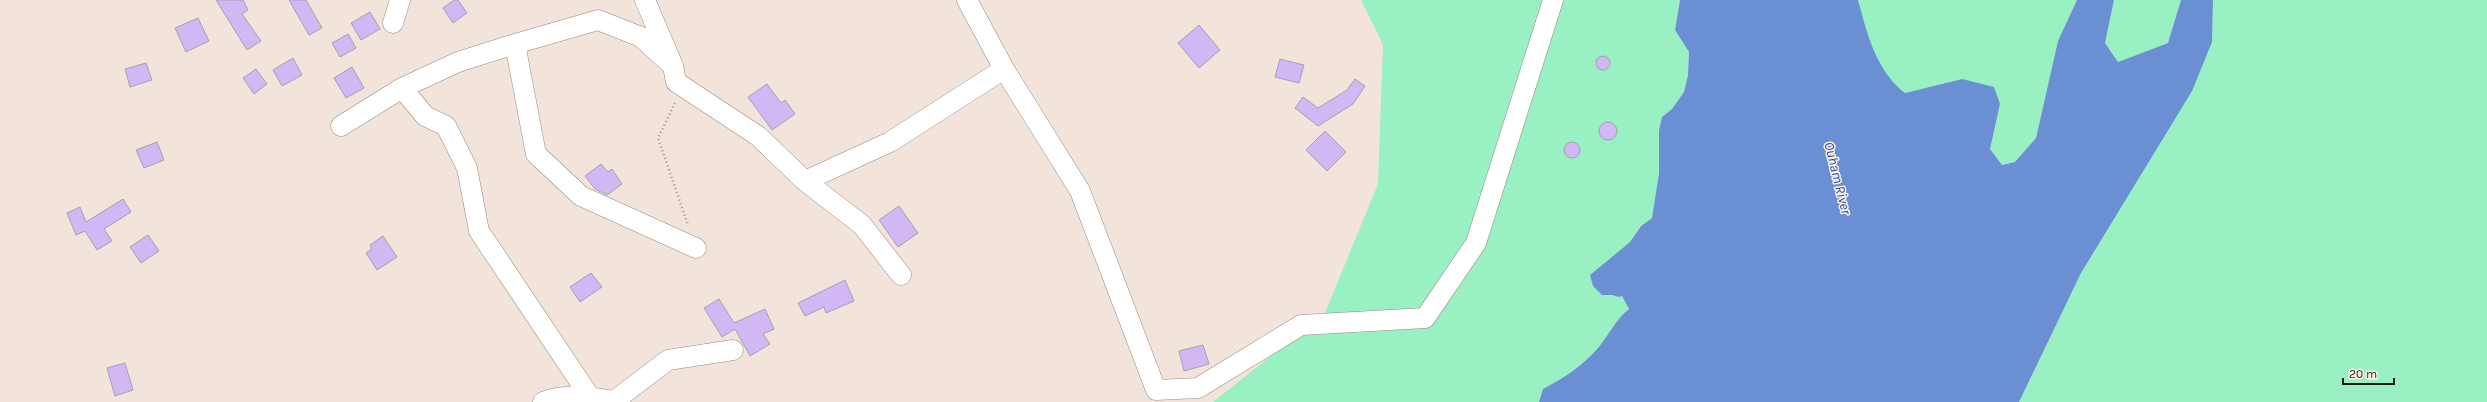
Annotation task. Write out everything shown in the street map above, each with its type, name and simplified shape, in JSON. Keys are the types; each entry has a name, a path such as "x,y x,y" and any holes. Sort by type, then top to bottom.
{"street":[{"path":"393,23 400,0"},
{"path":"645,0 674,74"},
{"path":"967,0 1004,69 1080,191 1156,390 1198,388 1302,325 1425,318 1476,244 1553,0"},
{"path":"341,126 402,88 458,62 598,20 641,37 674,74 758,136 805,181 862,225 902,275"},
{"path":"515,44 536,154 582,196 696,248"},
{"path":"805,181 890,142 1004,69"},
{"path":"402,88 424,116 446,126 467,168 479,231 590,397"},
{"path":"543,402 551,399 590,397 614,401 668,360 733,350"}],"path":[{"path":"674,74 675,105 658,138 696,248"}],"green space":[{"path":"1361,0 1680,0 1675,30 1689,52 1688,75 1684,92 1672,109 1662,117 1659,130 1659,173 1652,218 1640,226 1630,242 1590,275 1612,294 1619,297 1622,296 1629,309 1620,318 1601,344 1585,361 1543,389 1539,402 1213,402 1325,313 1378,184 1383,45"},
{"path":"1858,0 2077,0 2058,41 2036,138 2015,162 2002,165 1990,149 2000,105 1962,79 1905,93 1895,84 1880,63 1874,51"},
{"path":"2114,0 2181,0 2168,43 2118,62 2105,43"},
{"path":"2213,0 2487,0 2487,402 2019,402 2081,273 2212,42"}],"water":[{"name":"Ouham River","path":"1680,0 1858,0 1869,38 1880,63 1895,84 1905,93 1962,79 1994,87 2000,104 1990,149 2002,165 2015,162 2036,138 2058,41 2077,0 2114,0 2105,43 2118,62 2168,43 2181,0 2213,0 2212,42 2192,91 2081,273 2019,402 1539,402 1543,389 1565,376 1586,360 1602,343 1616,322 1629,309 1622,296 1602,295 1593,286 1590,275 1630,242 1641,226 1652,218 1659,173 1659,130 1662,117 1672,109 1684,92 1688,75 1689,52 1675,30"}],"building":[{"path":"216,0 243,0 248,10 242,14 261,41 247,50"},
{"path":"289,0 306,0 322,28 309,35"},
{"path":"454,0 458,0 467,13 453,23 443,8"},
{"path":"370,12 380,29 361,40 351,23"},
{"path":"198,18 209,41 186,52 175,28"},
{"path":"1199,25 1220,50 1199,68 1178,43"},
{"path":"348,34 356,48 340,57 332,43"},
{"path":"1603,56 1608,58 1610,63 1608,68 1603,70 1598,68 1596,63 1598,58"},
{"path":"293,58 302,75 282,86 273,70"},
{"path":"1280,59 1304,65 1299,83 1275,77"},
{"path":"146,63 152,80 130,87 125,69"},
{"path":"352,67 364,88 346,98 334,78"},
{"path":"256,69 267,84 254,94 243,78"},
{"path":"1355,79 1365,86 1353,104 1318,126 1295,108 1303,97 1318,108 1347,90"},
{"path":"767,84 781,103 785,100 795,114 772,130 748,97"},
{"path":"1608,122 1614,125 1617,131 1614,137 1608,140 1602,137 1599,131 1602,125"},
{"path":"1325,131 1346,152 1327,171 1306,150"},
{"path":"157,142 164,160 144,168 136,150"},
{"path":"1572,142 1578,144 1580,150 1578,156 1572,158 1566,156 1564,150 1566,144"},
{"path":"601,164 608,172 612,169 622,184 607,195 595,189 585,176"},
{"path":"123,199 131,212 104,229 112,241 97,250 85,231 76,235 67,213 80,207 86,222"},
{"path":"899,206 918,233 898,247 879,220"},
{"path":"148,235 159,251 141,263 130,247"},
{"path":"383,236 397,257 377,270 366,253 372,249 370,245"},
{"path":"591,273 602,287 580,302 570,287"},
{"path":"845,280 854,301 826,313 824,307 805,316 798,303"},
{"path":"719,299 734,323 765,309 774,329 763,334 770,344 750,356 735,329 722,337 704,308"},
{"path":"1203,345 1209,364 1184,371 1179,351"},
{"path":"125,363 133,390 115,396 107,368"}]}
